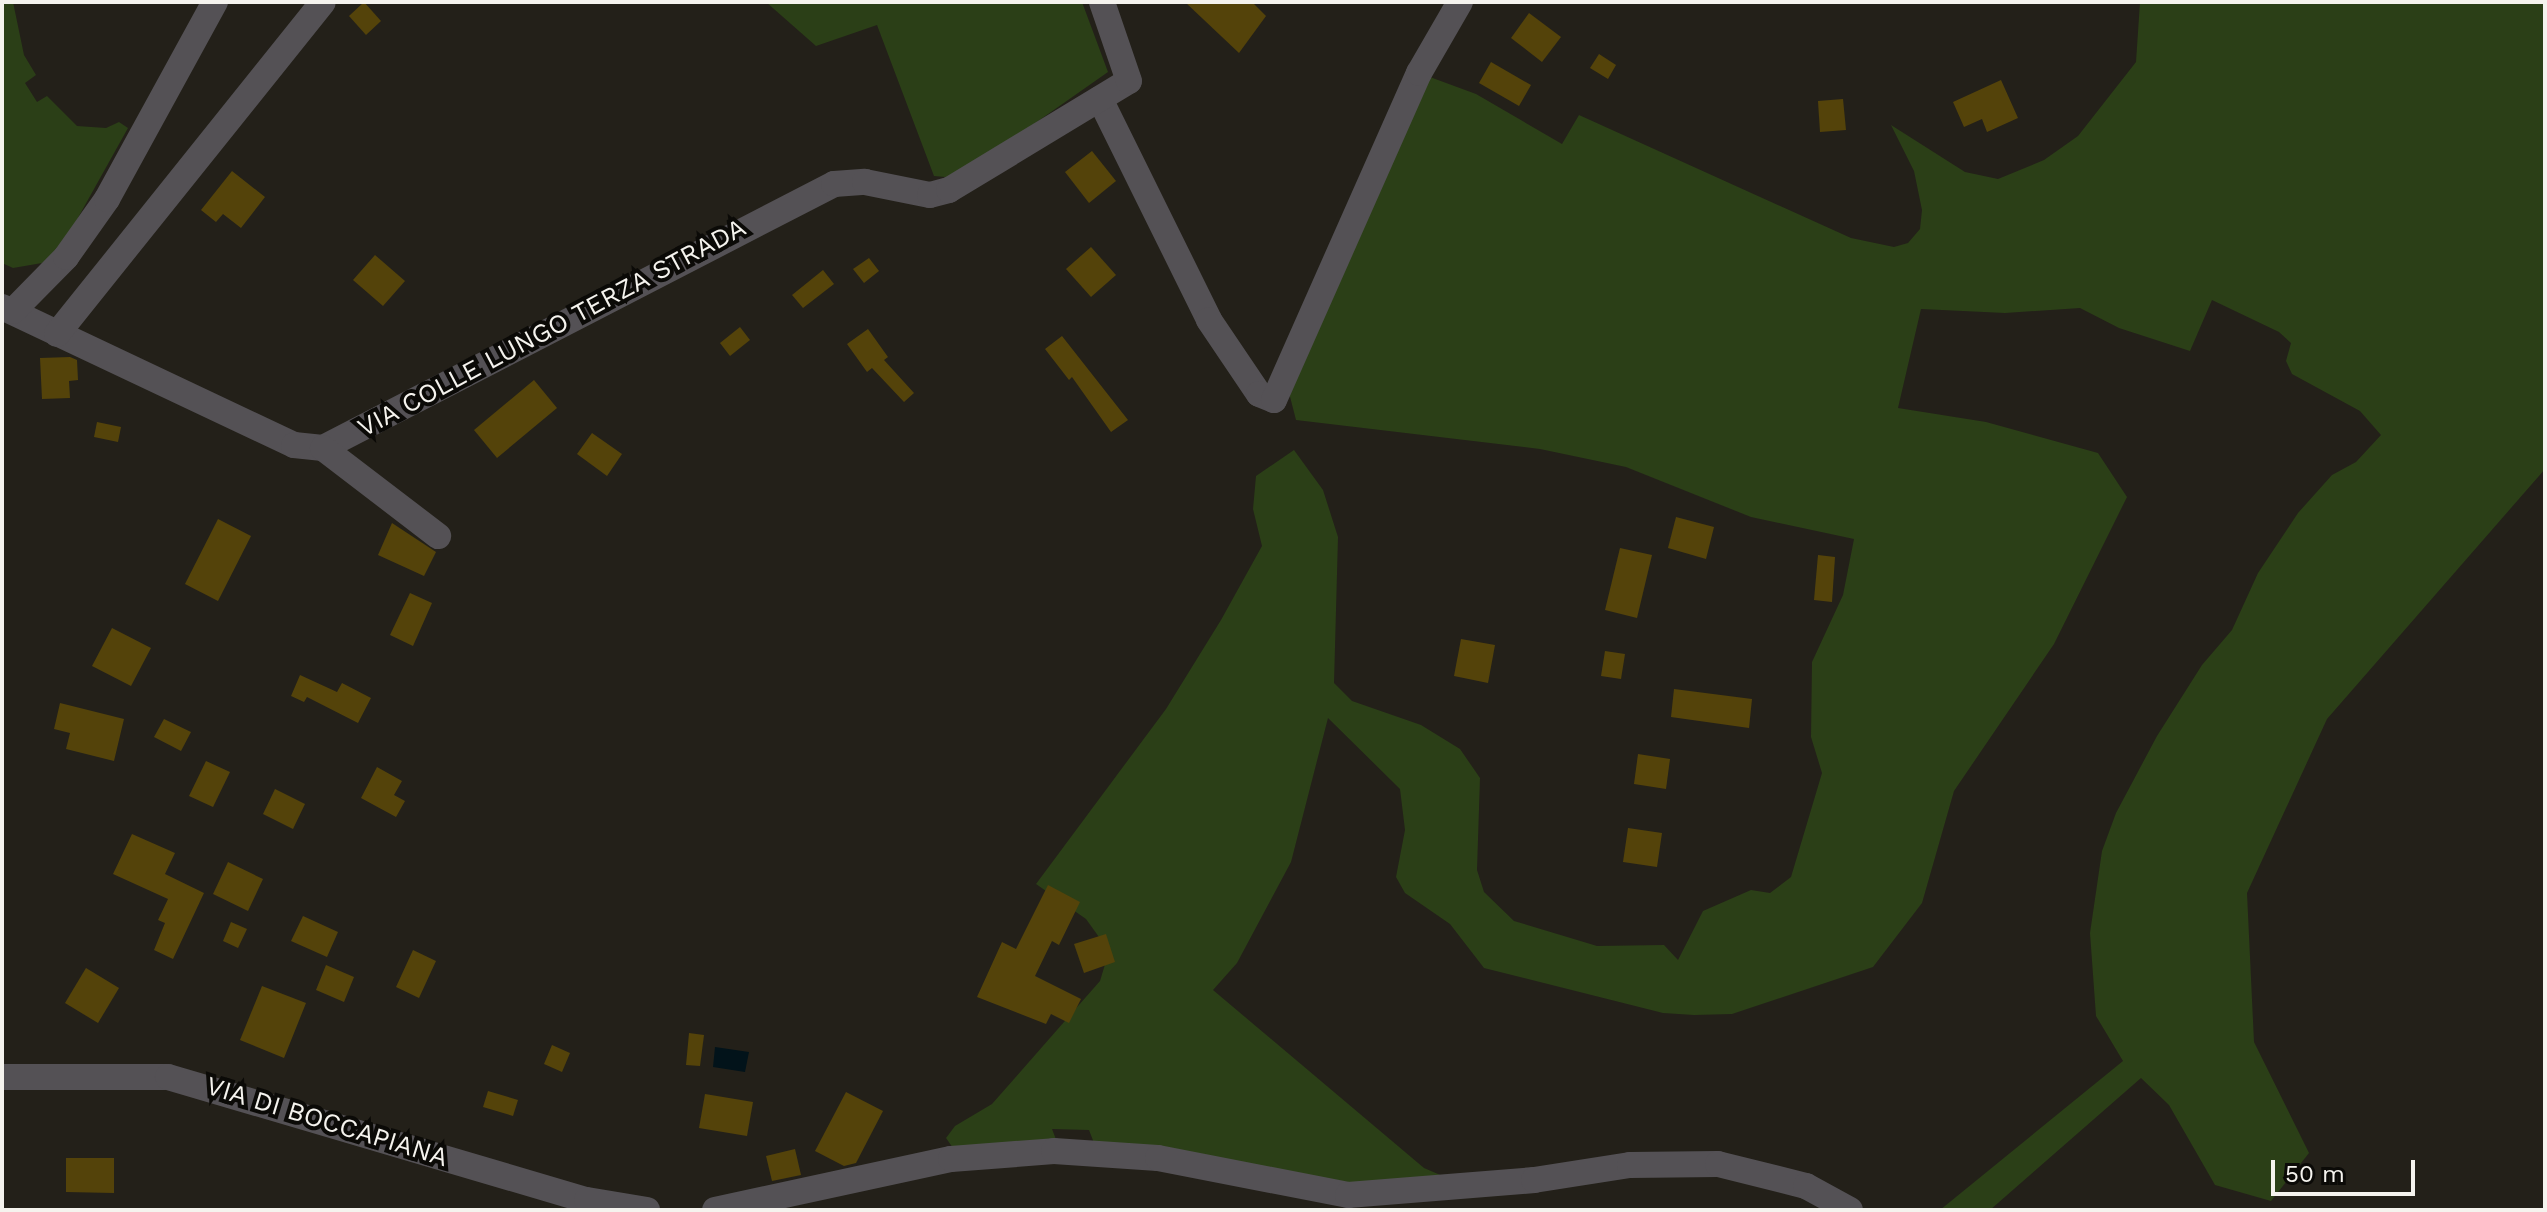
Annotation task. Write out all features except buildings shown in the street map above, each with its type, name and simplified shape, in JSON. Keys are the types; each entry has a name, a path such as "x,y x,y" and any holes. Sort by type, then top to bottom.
{"street":[{"path":"215,2 107,199 66,257 8,309 294,445 323,448 438,536"},
{"path":"57,334 323,2"},
{"name":"VIA COLLE LUNGO TERZA STRADA","path":"323,448 803,197 849,182 907,193 949,190 1129,81 1102,2"},
{"path":"1100,99 1209,320 1259,394 1274,400 1419,73 1460,2"},
{"name":"VIA DI BOCCAPIANA","path":"2,1077 168,1077 587,1200 647,1210"},
{"path":"715,1210 951,1159 1054,1151 1158,1158 1348,1195 1534,1180 1630,1165 1718,1164 1806,1186 1850,1210"}],"green space":[{"path":"2,2 13,2 24,55 36,75 25,83 37,102 47,96 77,126 106,128 119,122 128,128 60,250 42,263 13,268 2,263"},
{"path":"766,2 1082,2 1108,72 957,178 934,176 877,25 816,46"},
{"path":"2140,2 2545,2 2545,469 2327,719 2247,893 2254,1042 2309,1153 2271,1201 2215,1185 2169,1105 2141,1078 1990,1210 1940,1210 2123,1061 2096,1016 2090,933 2102,851 2116,813 2157,736 2202,665 2232,630 2258,573 2298,513 2332,475 2356,462 2381,435 2360,411 2292,374 2286,361 2291,343 2279,332 2212,300 2190,351 2119,328 2080,308 2005,313 1921,309 1898,408 1986,422 2098,453 2127,497 2054,644 1954,791 1922,903 1873,967 1732,1014 1694,1015 1663,1013 1484,968 1450,924 1405,893 1396,877 1405,830 1400,789 1328,718 1291,862 1237,963 1213,990 1424,1168 1445,1177 1354,1183 1094,1143 1089,1130 1052,1129 1057,1142 953,1148 946,1138 955,1126 992,1104 1100,981 1109,951 1086,919 1036,884 1166,709 1221,620 1262,546 1253,509 1256,476 1294,450 1323,490 1338,537 1334,683 1352,701 1421,725 1460,749 1480,778 1477,870 1484,892 1514,921 1597,946 1664,945 1678,960 1703,911 1751,890 1770,893 1791,877 1822,773 1811,737 1812,662 1843,595 1854,539 1751,517 1626,467 1540,449 1296,420 1286,381 1419,73 1476,94 1562,144 1579,115 1851,238 1894,247 1908,243 1920,229 1922,210 1914,171 1891,125 1965,172 1998,179 2044,160 2078,136 2136,62"}],"shaded area":[{"path":"715,1047 749,1052 745,1072 713,1067"}]}
